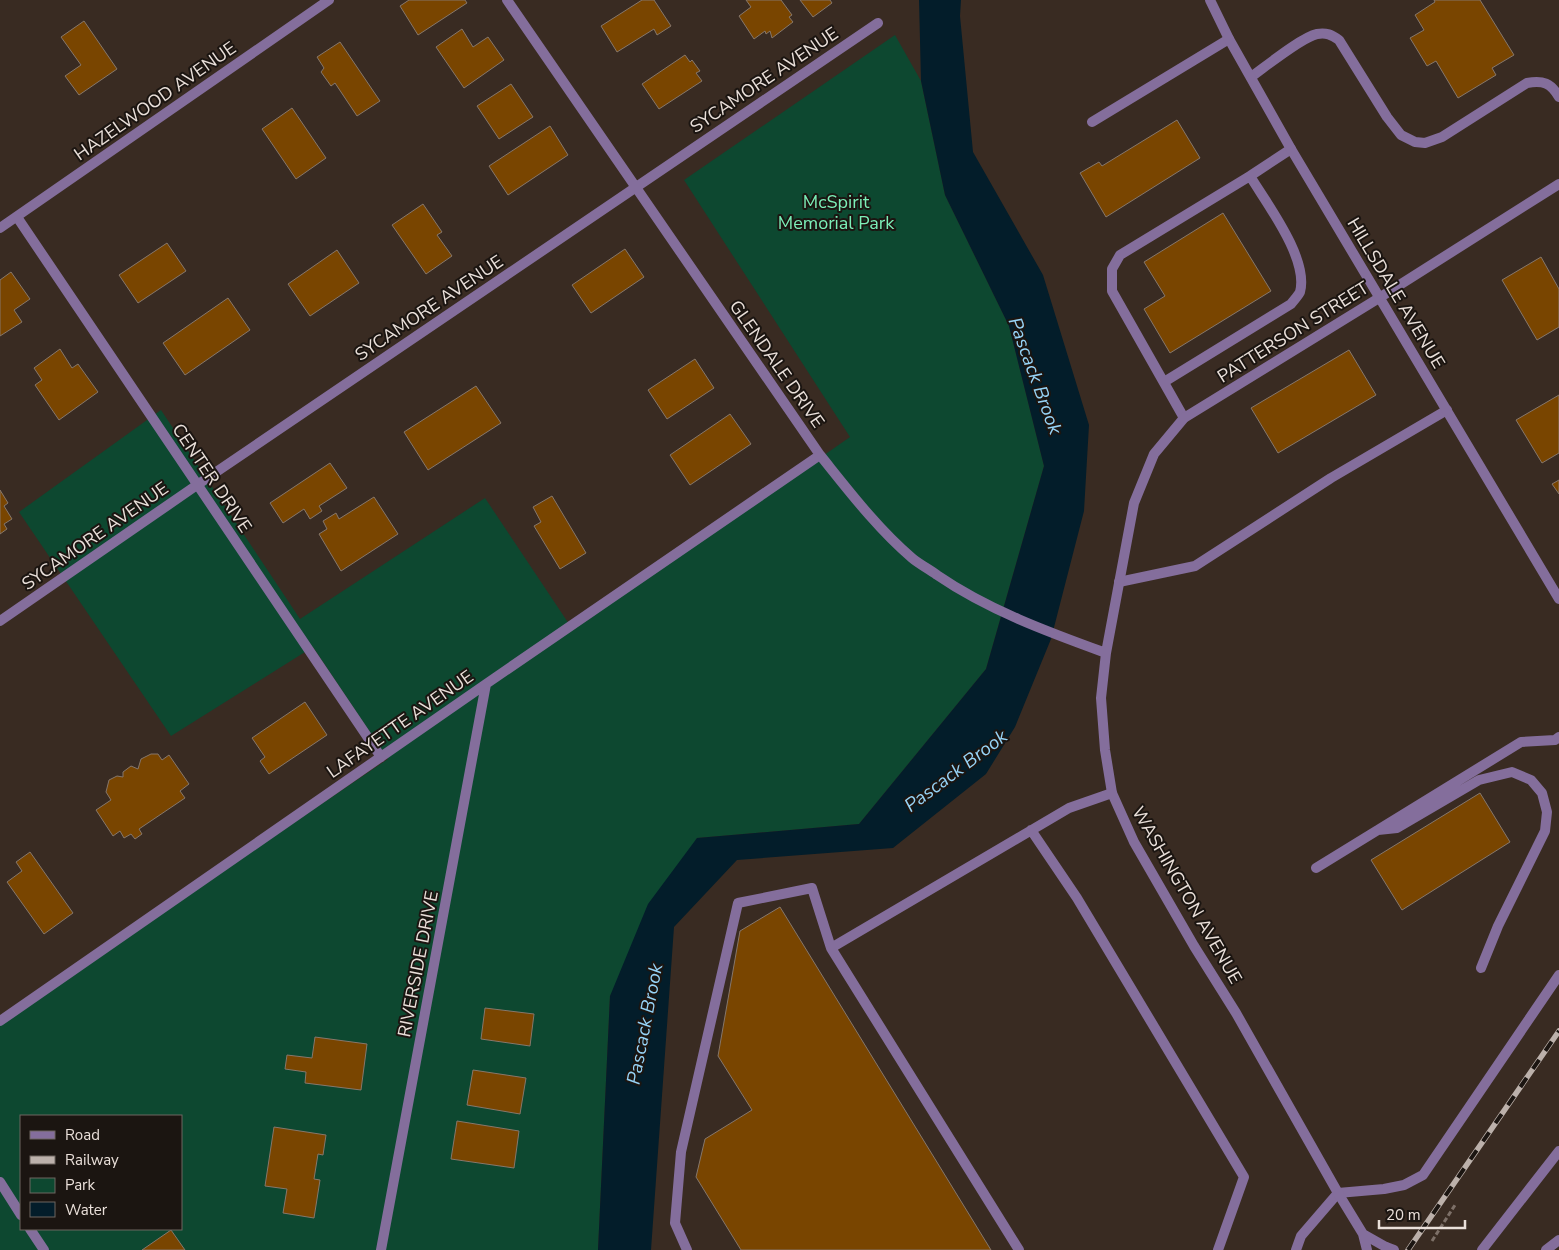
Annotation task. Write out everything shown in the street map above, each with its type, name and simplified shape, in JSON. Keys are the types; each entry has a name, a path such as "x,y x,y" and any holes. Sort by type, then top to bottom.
{"street":[{"name":"HAZELWOOD AVENUE","path":"0,228 329,0"},
{"name":"GLENDALE DRIVE","path":"506,0 820,455 867,512 912,558 952,585 989,606 1062,637 1106,653"},
{"name":"HILLSDALE AVENUE","path":"1210,0 1291,149 1559,599"},
{"name":"SYCAMORE AVENUE","path":"0,621 197,485 878,23"},
{"path":"1251,77 1304,40 1317,34 1330,34 1339,40 1387,117 1401,135 1414,142 1425,143 1442,137 1527,83 1538,81 1547,83 1559,97"},
{"path":"1092,122 1230,39"},
{"path":"1184,418 1112,290 1112,269 1120,255 1291,149"},
{"path":"1164,382 1291,304 1300,293 1300,277 1296,256 1288,238 1250,176"},
{"name":"PATTERSON STREET","path":"1154,454 1184,418 1559,184"},
{"name":"CENTER DRIVE","path":"17,216 380,757"},
{"path":"1119,582 1195,566 1331,478 1447,410"},
{"name":"WASHINGTON AVENUE","path":"1154,454 1134,503 1106,653 1101,698 1105,750 1112,793 1134,842 1194,946 1236,1013 1363,1234 1367,1250"},
{"name":"LAFAYETTE AVENUE","path":"0,1021 820,455"},
{"name":"RIVERSIDE DRIVE","path":"381,1250 486,684"},
{"path":"1316,868 1521,742 1557,738"},
{"path":"1378,830 1397,828 1479,780 1512,772 1531,780 1542,793 1546,812 1545,831 1498,926 1480,968"},
{"path":"831,948 1069,808 1112,793"},
{"path":"1031,830 1077,898 1244,1177 1218,1250"},
{"path":"687,1250 675,1223 681,1152 738,903 812,888 831,948 1019,1250"},
{"path":"1296,1250 1300,1236 1338,1193 1384,1189 1404,1185 1423,1175 1559,975"},
{"path":"1482,1250 1559,1152"},
{"path":"0,1182 20,1213"},
{"path":"31,1230 44,1250"},
{"name":"WASHINGTON AVENUE","path":"1363,1234 1390,1249"},
{"path":"1546,1250 1559,1240"}],"path":[{"path":"1432,1241 1455,1205"}],"green space":[{"name":"McSpirit Memorial Park","path":"895,35 921,81 945,195 1009,326 1044,466 986,669 859,824 697,838 610,996 598,1250 0,1250 0,1022 388,759 313,647 171,736 19,512 161,410 300,619 485,498 573,630 850,437 684,180"}],"water":[{"name":"Pascack Brook","path":"919,0 961,0 960,16 973,152 1043,275 1089,425 1084,511 1051,639 1015,727 986,774 893,848 737,860 674,927 651,1250 598,1250 610,996 648,904 697,838 859,824 986,669 1044,466 1009,326 945,195 921,81"}],"building":[{"path":"409,0 465,0 467,3 418,35 400,6"},
{"path":"642,0 654,0 671,26 657,35 654,29 617,52 601,26"},
{"path":"746,0 781,0 792,15 789,17 793,22 772,38 770,31 766,34 765,31 754,39 739,16 751,7"},
{"path":"800,0 830,0 832,3 813,17"},
{"path":"1434,0 1480,0 1514,55 1492,68 1496,75 1458,98 1436,61 1427,66 1410,38 1424,30 1415,15 1435,2"},
{"path":"84,21 117,69 79,95 65,76 81,65 61,37"},
{"path":"462,29 473,47 488,37 504,60 464,88 436,47"},
{"path":"340,42 380,101 357,116 335,83 331,86 321,72 324,68 317,57"},
{"path":"685,55 690,62 692,60 700,71 696,73 702,81 659,109 642,84"},
{"path":"511,84 533,117 499,139 477,106"},
{"path":"292,108 326,158 296,179 262,129"},
{"path":"1177,120 1200,158 1106,217 1080,173 1099,162 1102,166"},
{"path":"550,126 568,155 508,195 489,166"},
{"path":"423,204 442,232 437,235 452,256 426,274 392,225"},
{"path":"1223,213 1271,291 1170,353 1144,309 1165,296 1144,262"},
{"path":"167,243 186,271 138,303 119,275"},
{"path":"625,249 644,277 591,313 572,285"},
{"path":"337,250 359,283 310,316 288,284"},
{"path":"1541,257 1559,289 1559,327 1537,340 1502,280"},
{"path":"11,272 30,299 14,310 22,322 0,336 0,280"},
{"path":"228,298 250,330 185,375 163,343"},
{"path":"60,349 72,368 78,364 98,392 59,420 35,385 42,380 34,368"},
{"path":"1349,350 1376,395 1278,453 1251,408"},
{"path":"695,359 714,388 667,419 648,390"},
{"path":"476,386 501,423 428,470 404,432"},
{"path":"1559,395 1559,453 1542,463 1516,420"},
{"path":"730,414 751,444 690,485 670,455"},
{"path":"330,463 347,488 319,506 322,511 310,519 304,509 283,523 270,503"},
{"path":"1559,480 1559,494 1552,484"},
{"path":"0,490 8,503 4,506 12,519 4,524 7,529 0,534"},
{"path":"552,496 586,553 560,569 534,526 541,522 533,507"},
{"path":"374,497 398,534 341,571 319,534 327,529 323,521 336,513 339,519"},
{"path":"305,702 327,735 269,774 260,761 265,757 252,738"},
{"path":"151,754 158,754 162,760 169,755 189,784 180,791 185,798 139,829 142,834 135,839 131,834 124,838 120,831 113,836 96,810 111,800 106,792 109,780 117,776 123,777 123,772 131,766 138,769 141,759"},
{"path":"1480,793 1510,842 1402,910 1371,860"},
{"path":"30,852 73,913 44,934 7,882 22,871 16,862"},
{"path":"780,907 991,1250 741,1250 696,1177 705,1139 752,1110 718,1056 740,931"},
{"path":"485,1008 534,1014 530,1046 481,1039"},
{"path":"315,1037 367,1044 361,1090 305,1083 306,1072 285,1069 287,1055 312,1058"},
{"path":"473,1070 526,1078 520,1114 467,1105"},
{"path":"457,1121 519,1131 514,1168 451,1159"},
{"path":"274,1127 326,1135 323,1155 318,1154 314,1179 320,1180 314,1218 283,1213 287,1189 265,1186"},
{"path":"171,1230 185,1250 142,1250"}],"railway":[{"path":"1408,1250 1559,1031"}]}
